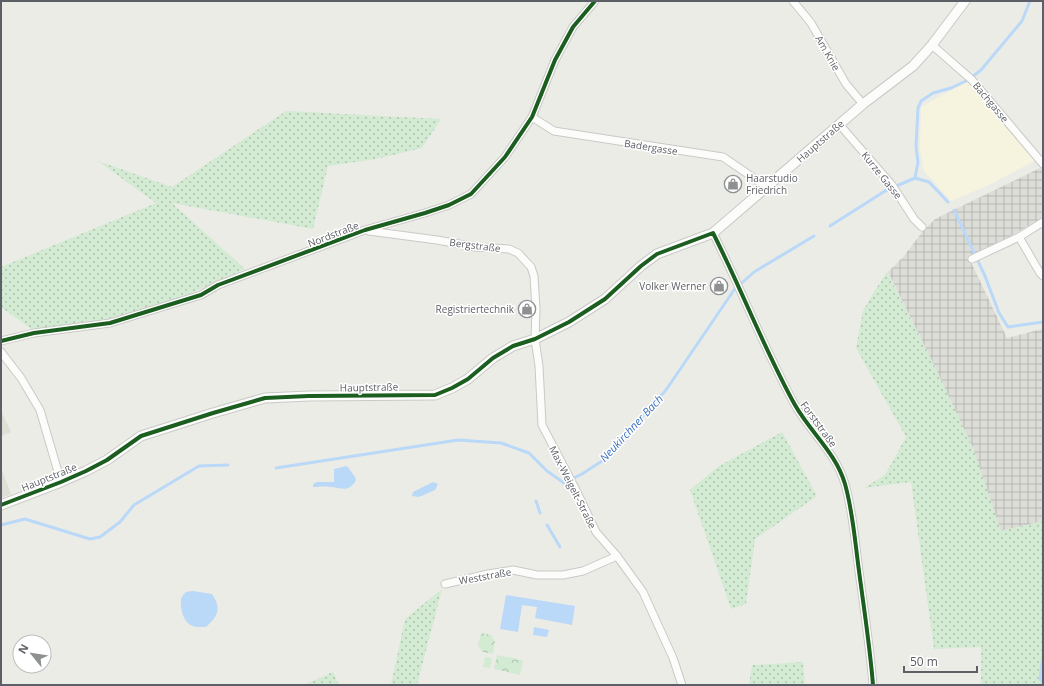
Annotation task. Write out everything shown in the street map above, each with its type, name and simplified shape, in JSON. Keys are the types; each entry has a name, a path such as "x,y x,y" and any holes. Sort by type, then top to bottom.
{"street":[{"name":"Nordstraße","path":"1,341 34,333 110,323 200,295 218,285 365,230 449,205 471,194 505,157 532,117 555,60 573,27 595,1"},
{"name":"Am Knie","path":"794,1 811,23 846,84 863,104"},
{"name":"Hauptstraße","path":"1,504 61,482 107,460 141,436 265,398 309,396 435,395 452,388 468,379 493,358 513,346 535,339 569,322 605,299 641,266 657,254 713,233 838,124 913,66 932,46 965,1"},
{"name":"Bachgasse","path":"932,46 971,78 1042,162"},
{"name":"Badergasse","path":"532,117 554,131 723,157 767,187"},
{"name":"Kurze Gasse","path":"838,124 894,188 914,220 922,227"},
{"path":"972,259 1019,237 1043,222"},
{"name":"Bergstraße","path":"365,230 475,246 509,249 518,253 531,267 534,276 536,309 535,339"},
{"name":"Forststraße","path":"713,233 741,290 760,337 796,406 833,456 845,483 852,514 873,685"},
{"path":"1019,237 1043,276"},
{"name":"Max-Weigelt-Straße","path":"535,339 540,366 542,425 596,532 617,556 643,592 673,658 682,685"},
{"path":"1,352 21,378 40,410 61,482"},
{"name":"Weststraße","path":"445,584 481,575 513,570 537,575 563,575 583,570 617,556"}],"shaded area":[{"path":"968,81 1036,160 989,185 951,201 924,171 920,149 921,107"},
{"path":"1042,167 1043,217 970,260 1007,338 1042,329 1043,336 1043,521 1001,531 973,448 888,272 904,256 923,231 935,219"},
{"path":"1,411 11,432 1,436"},
{"path":"1,467 11,494 1,498"}],"green space":[{"path":"286,111 441,119 422,148 376,159 328,166 313,229 172,203 245,269 178,299 112,318 34,331 1,307 1,267 156,203 98,161 172,187"},
{"path":"887,272 931,359 973,448 1001,531 1043,521 1043,685 981,685 981,647 934,649 911,482 864,488 885,475 906,437 856,348 863,311"},
{"path":"782,432 817,496 755,539 746,604 731,609 690,490 719,466"},
{"path":"442,589 417,685 391,685 405,619"},
{"path":"481,633 491,635 495,642 493,654 483,652 478,646"},
{"path":"497,655 523,660 520,675 494,669"},
{"path":"485,657 492,658 490,668 483,667"},
{"path":"803,662 805,685 749,685 752,665"},
{"path":"333,672 339,685 304,685"}],"water":[{"path":"347,466 356,480 350,487 344,489 313,487 313,484 317,482 334,482 334,469"},
{"path":"433,482 438,484 435,490 419,497 412,496 413,492"},
{"path":"193,591 212,594 217,604 218,608 216,616 206,627 191,625 187,622 182,613 181,603 183,596 186,592"},
{"path":"506,595 575,606 572,625 535,618 537,607 522,605 518,632 500,629"},
{"path":"534,627 549,630 547,637 533,635"}],"waterway":[{"name":"Neukirchner Bach","path":"830,226 885,191 915,178 918,162 916,146 918,108 921,101 933,93 951,88 968,80 981,70 1022,21 1030,1"},
{"path":"915,178 929,182 948,202"},
{"path":"954,210 985,276 999,313 1008,327 1043,322"},
{"name":"Neukirchner Bach","path":"276,468 458,440 501,443 529,453 547,471 564,483 582,474 602,461 666,390 734,290 754,272 814,236"},
{"name":"Neukirchner Bach","path":"1,525 25,519 90,539 100,537 120,522 134,505 199,466 228,465"},
{"path":"536,501 540,513"},
{"path":"547,525 560,547"},
{"path":"1043,656 1040,679 1043,683"}],"cycle path":[{"path":"1,341 34,333 110,323 201,295 218,285 365,230 449,205 471,194 505,157 532,117 555,60 573,27 595,1"},
{"path":"1,505 86,471 107,460 141,436 265,398 309,396 435,395 468,379 493,358 513,346 535,339 569,322 605,299 641,266 657,254 713,233 763,341 795,405 836,463 845,484 854,527 873,685"}],"place":[{"name":"Haarstudio Friedrich","path":"733,184"},
{"name":"Volker Werner","path":"719,286"},
{"name":"Registriertechnik","path":"527,309"}]}
